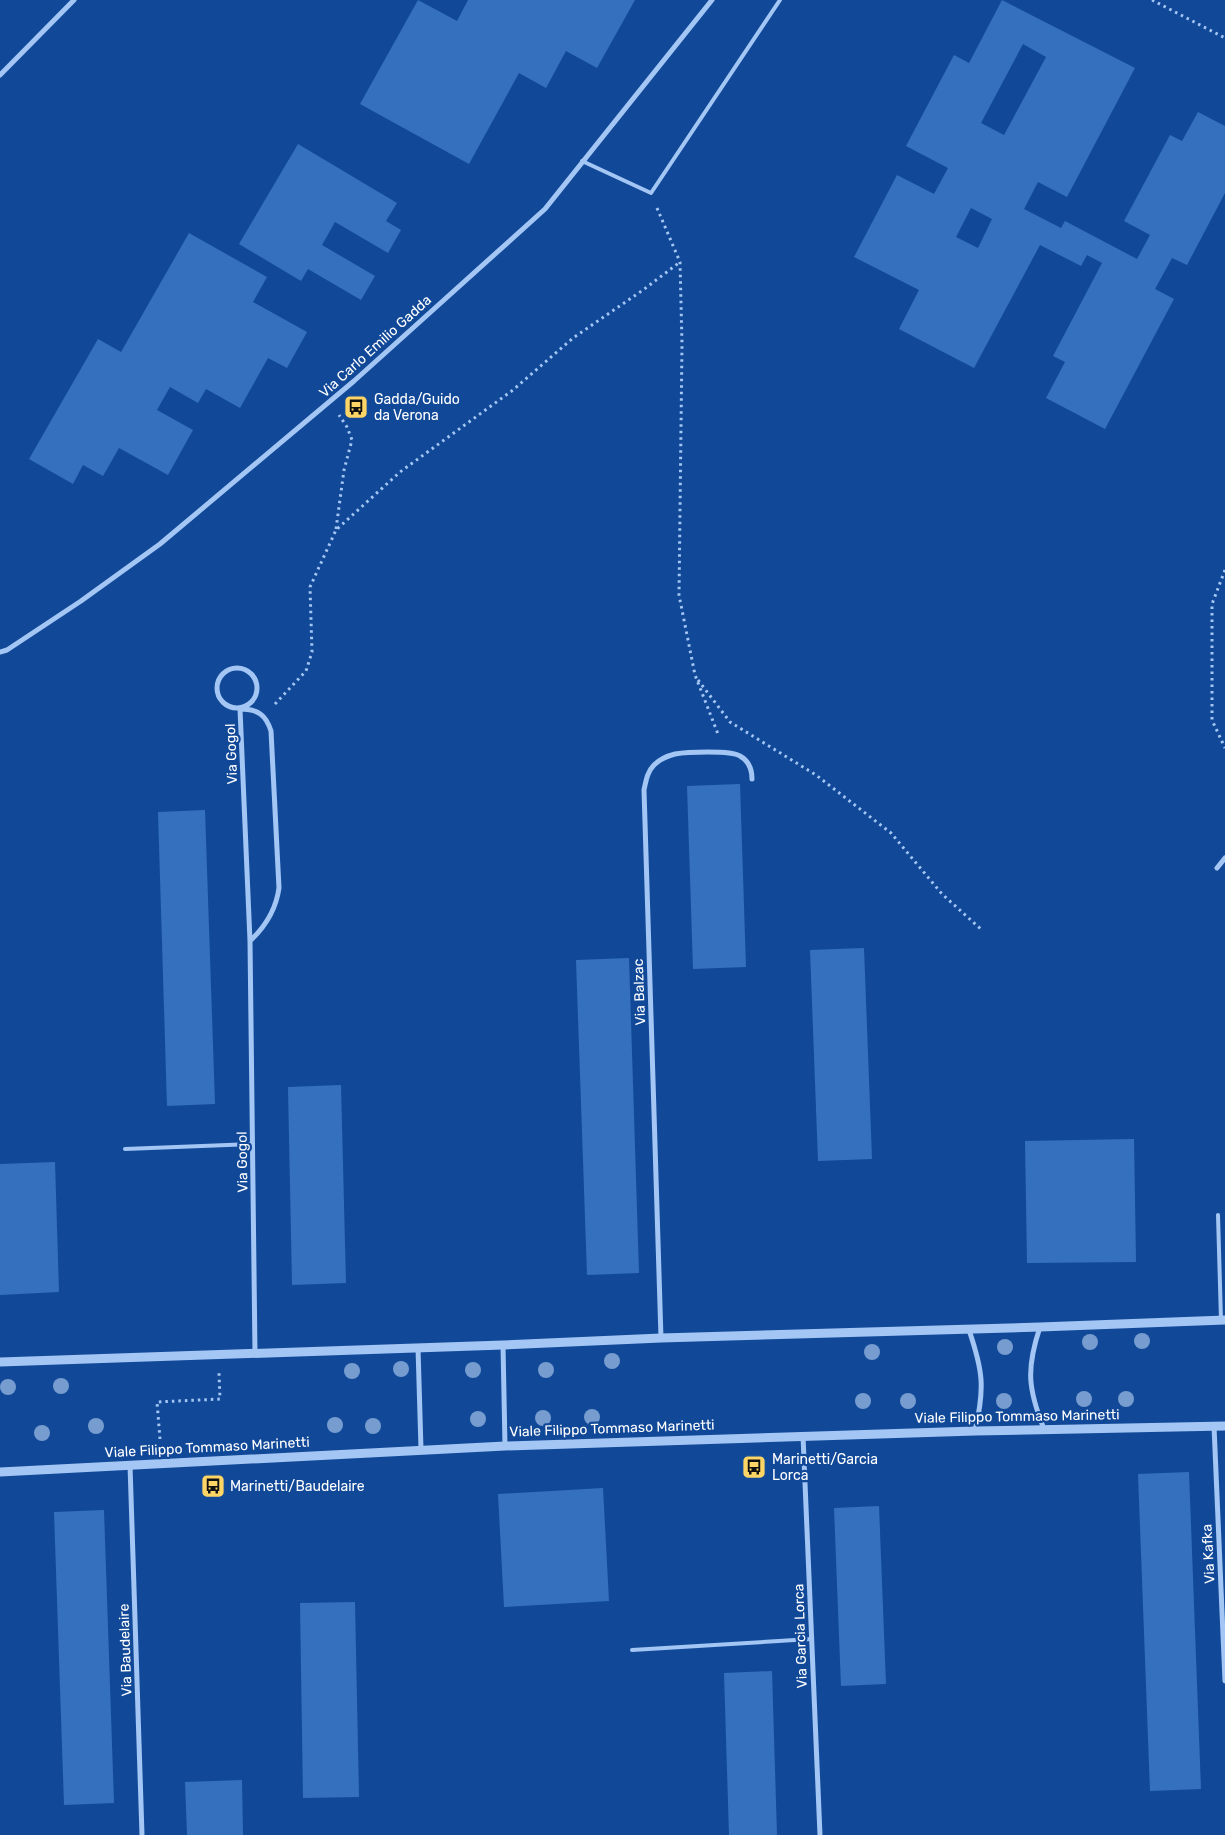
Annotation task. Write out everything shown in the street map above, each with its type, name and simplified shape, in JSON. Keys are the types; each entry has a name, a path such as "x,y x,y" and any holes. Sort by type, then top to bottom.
{"street":[{"path":"0,75 74,0"},
{"name":"Via Carlo Emilio Gadda","path":"0,652 7,650 81,601 160,544 330,402 544,209 712,0"},
{"path":"237,667 250,672 255,676 258,683 258,690 252,702 240,709 222,702 217,690 220,677 224,672 237,667"},
{"name":"Via Gogol","path":"256,1353 250,941 240,709 259,711 264,716"},
{"path":"250,941 262,930 271,915 279,888 272,732 264,716"},
{"path":"728,752 745,759 750,765 752,779"},
{"name":"Via Balzac","path":"661,1338 644,790 648,772 655,764 668,756 728,752"},
{"path":"1216,868 1225,858"},
{"path":"0,1362 661,1338 1223,1321"},
{"path":"1040,1328 1033,1348 1030,1378 1032,1394 1044,1429"},
{"path":"969,1330 982,1380 975,1431"},
{"path":"503,1345 505,1446"},
{"path":"418,1348 421,1449"},
{"name":"Via Kafka","path":"1214,1426 1225,1681"},
{"name":"Viale Filippo Tommaso Marinetti","path":"0,1472 421,1449 1044,1429 1225,1426"},
{"name":"Via Garcia Lorca","path":"803,1436 820,1835"},
{"name":"Via Baudelaire","path":"130,1465 142,1835"}],"lane":[{"path":"582,161 651,193 780,0"},
{"path":"125,1149 253,1144"},
{"path":"1218,1215 1223,1321"},
{"path":"632,1650 812,1639"}],"path":[{"path":"1152,0 1225,38"},
{"path":"651,193 680,262 682,344 678,596 695,675 717,732 728,752"},
{"path":"336,530 400,472 513,390 573,338 644,290 680,262"},
{"path":"264,716 306,671 312,652 310,587 336,530 344,470 352,440 347,427 330,402"},
{"path":"1225,570 1212,604 1212,720 1225,748"},
{"path":"695,675 730,722 816,775 891,833 942,894 983,931"},
{"path":"160,1439 157,1402 220,1399 219,1368"}],"building":[{"path":"418,0 457,21 468,0 635,0 597,68 566,51 546,88 519,73 469,164 360,104"},
{"path":"1002,0 1135,68 1067,197 1038,182 1024,209 1061,228 1065,221 1137,259 1150,235 1124,221 1170,135 1182,141 1198,112 1225,126 1225,193 1187,265 1172,258 1155,289 1174,299 1105,429 1046,398 1065,362 1053,356 1102,263 1087,255 1081,266 1040,245 974,368 899,329 919,290 854,257 897,175 934,194 948,168 906,146 954,55 969,63","holes":["1023,44 1046,57 1004,135 981,123","971,208 992,219 978,248 956,237"]},
{"path":"298,144 397,203 386,221 401,230 388,253 335,222 322,245 375,276 361,300 308,269 301,281 239,244"},
{"path":"189,233 267,277 253,302 307,332 287,368 268,358 240,408 206,389 198,403 170,387 157,410 193,430 168,475 119,448 103,476 83,465 73,484 29,459 98,339 121,352"},
{"path":"740,784 746,967 693,969 687,786"},
{"path":"205,810 215,1104 167,1106 158,812"},
{"path":"864,948 872,1159 818,1161 810,950"},
{"path":"629,958 639,1273 587,1275 576,960"},
{"path":"341,1085 346,1283 292,1285 288,1087"},
{"path":"1134,1139 1136,1262 1027,1263 1025,1141"},
{"path":"55,1162 59,1292 0,1295 0,1164"},
{"path":"1189,1472 1201,1789 1150,1791 1138,1474"},
{"path":"603,1488 609,1601 504,1607 498,1494"},
{"path":"879,1506 886,1684 841,1686 834,1508"},
{"path":"104,1510 114,1803 64,1805 54,1512"},
{"path":"355,1602 359,1797 303,1798 300,1603"},
{"path":"772,1671 777,1835 729,1835 724,1673"},
{"path":"242,1780 243,1835 187,1835 185,1782"}],"place":[{"name":"Gadda/Guido da Verona","path":"356,407"},
{"name":"Marinetti/Garcia Lorca","path":"754,1467"},
{"name":"Marinetti/Baudelaire","path":"213,1486"}]}
